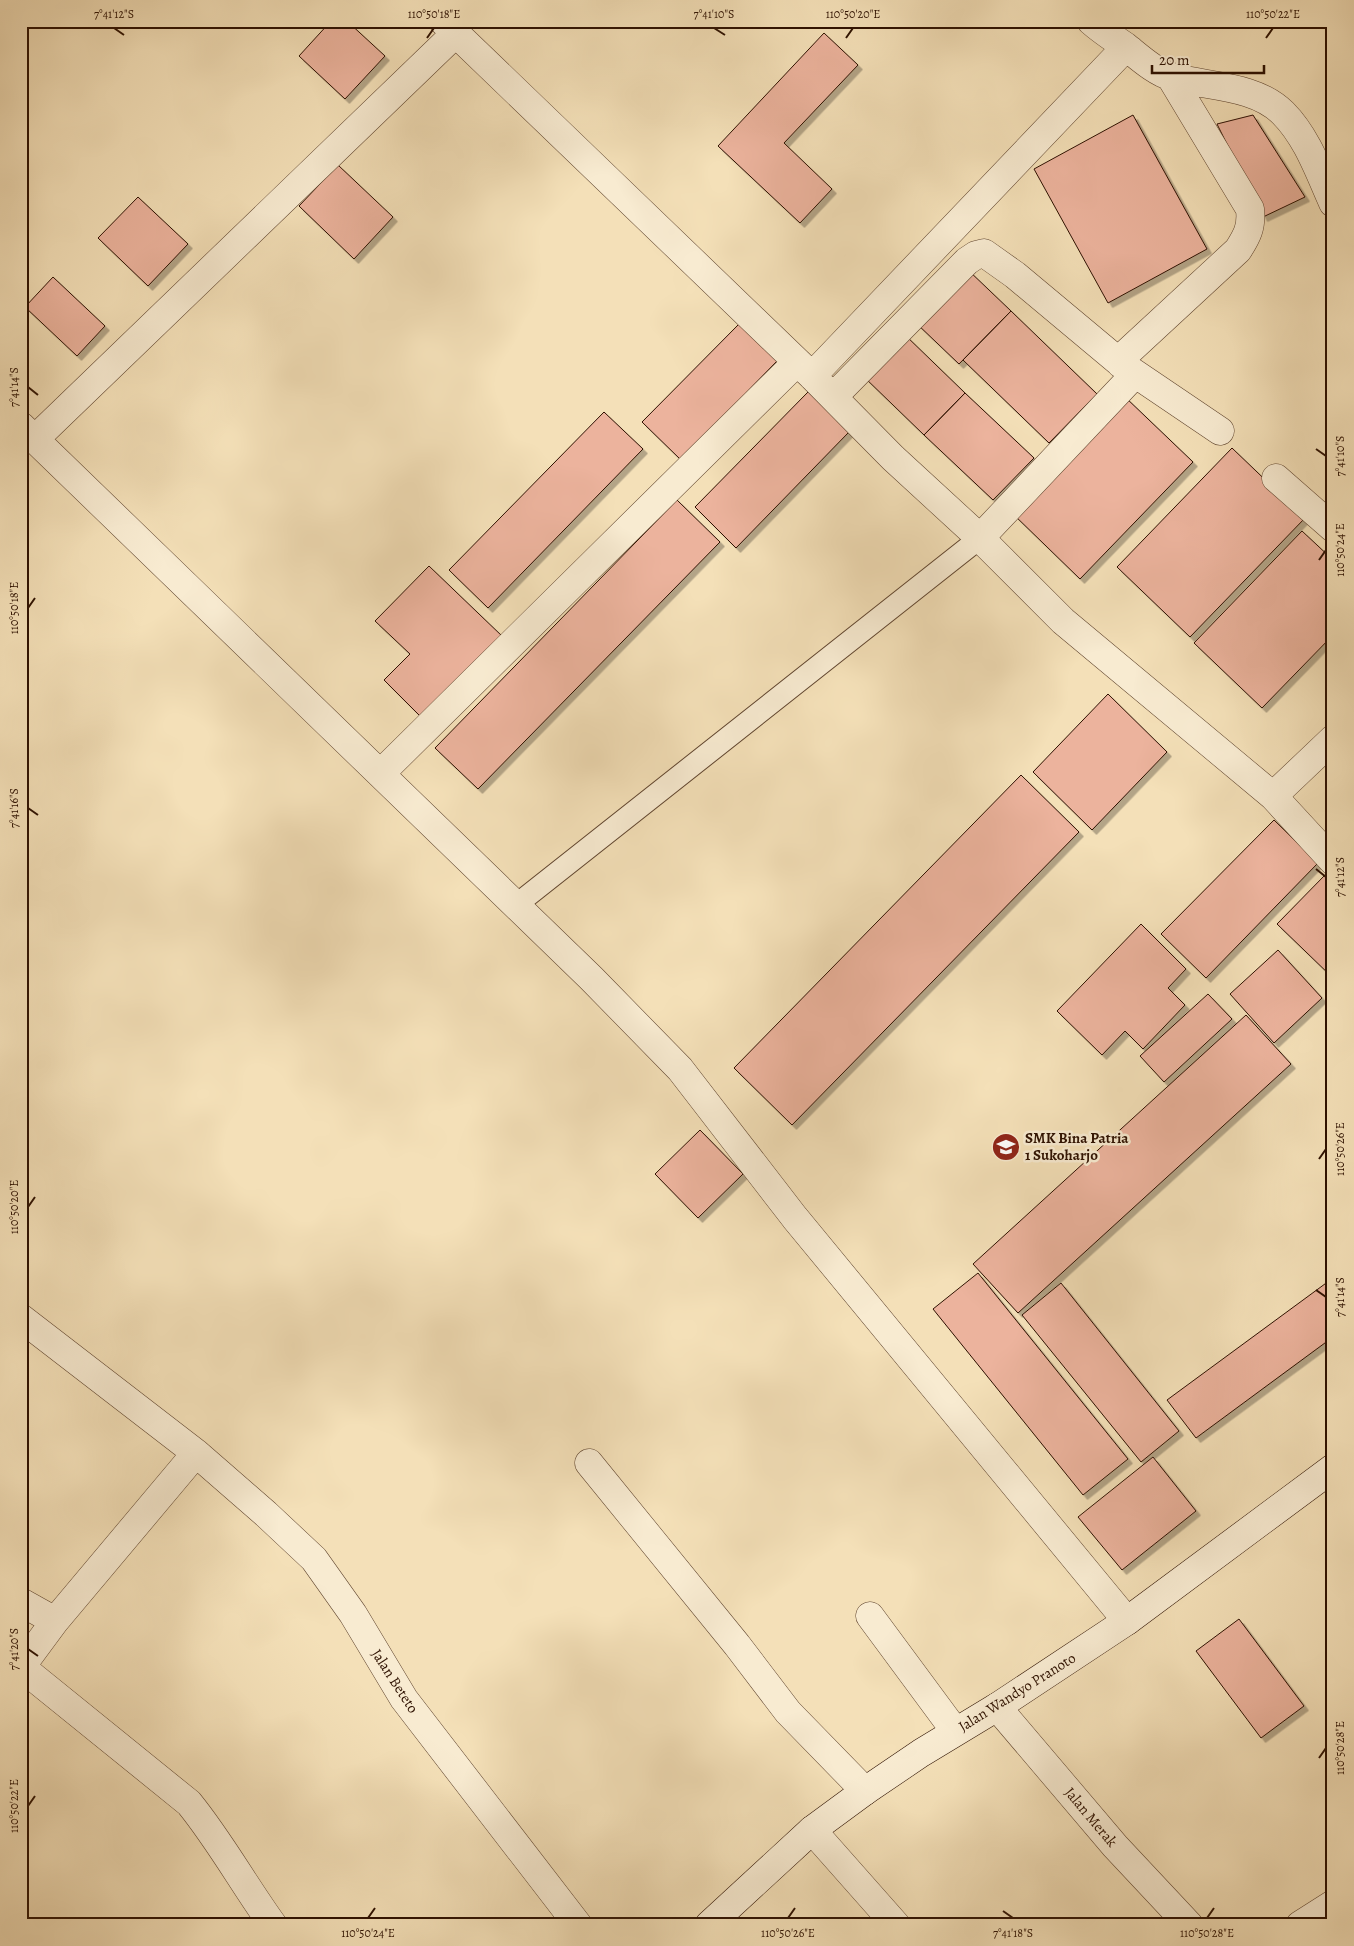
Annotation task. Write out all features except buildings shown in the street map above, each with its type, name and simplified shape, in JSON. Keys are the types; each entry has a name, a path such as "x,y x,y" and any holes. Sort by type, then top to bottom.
{"street":[{"path":"1098,23 1147,63 1170,76 1246,93 1265,100 1282,111 1296,126 1333,203"},
{"path":"1127,1621 795,1218 680,1069 591,978 381,773 28,433 450,27 834,397 893,458 980,538 1064,622 1273,796 1333,861"},
{"path":"381,773 805,369 1126,47"},
{"path":"980,538 1127,368 1238,250 1249,233 1250,209 1170,76"},
{"path":"834,397 967,261 976,255 984,253 1015,275 1127,368 1220,430"},
{"path":"1276,478 1333,528"},
{"path":"1273,796 1333,739"},
{"name":"Jalan Beteto","path":"21,1318 196,1453 266,1514 314,1560 353,1614 404,1699 578,1925"},
{"path":"196,1453 55,1621 21,1667 189,1803 206,1824 273,1925"},
{"path":"589,1462 737,1645 788,1712 866,1791"},
{"name":"Jalan Wandyo Pranoto","path":"709,1925 812,1830 866,1791 956,1731 997,1707 1127,1621 1333,1468"},
{"path":"21,1602 55,1621"},
{"path":"870,1616 956,1731"},
{"name":"Jalan Merak","path":"997,1707 1115,1846 1189,1925"},
{"path":"812,1830 896,1925"},
{"path":"1300,1925 1333,1904"}],"lane":[{"path":"516,905 980,538"}],"place":[{"name":"SMK Bina Patria 1 Sukoharjo","path":"1006,1147"}]}
